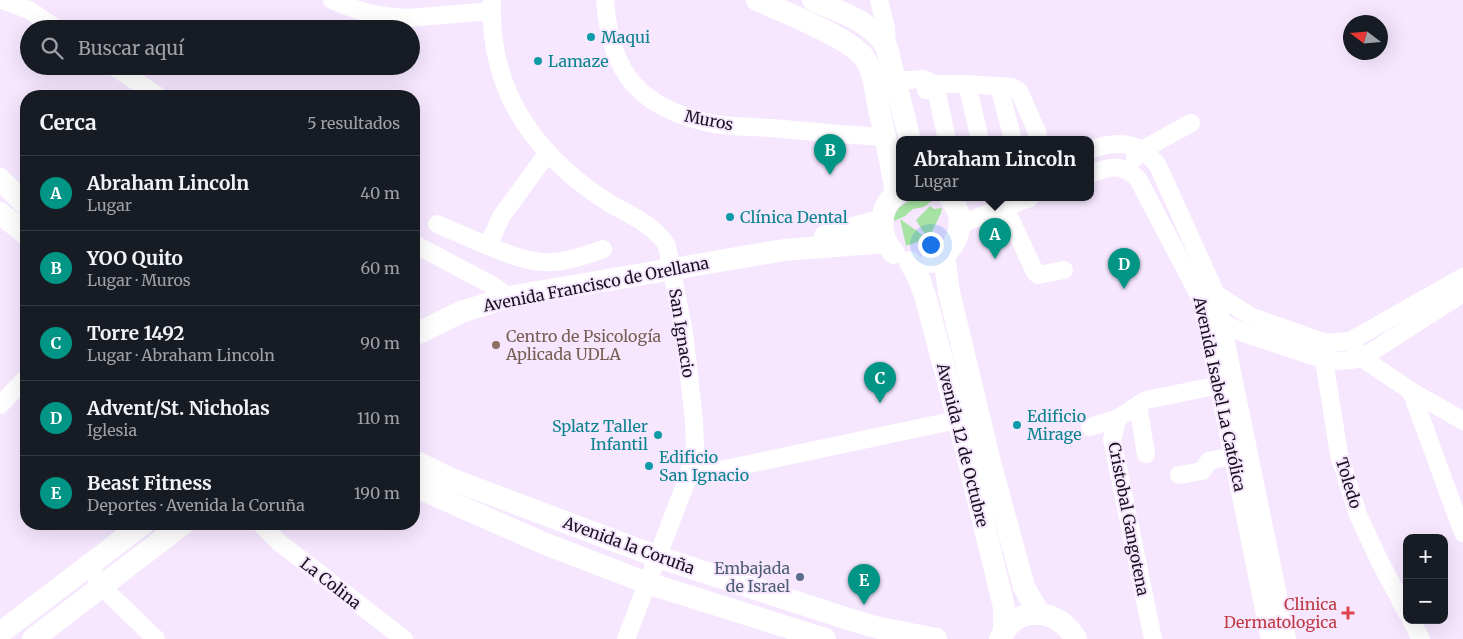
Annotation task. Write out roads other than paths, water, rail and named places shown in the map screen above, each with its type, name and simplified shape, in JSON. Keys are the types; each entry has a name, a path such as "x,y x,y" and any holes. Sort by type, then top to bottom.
{"main road":[{"path":"757,0 786,6 858,51 872,56 887,48"},
{"path":"813,0 869,27 883,40 887,48 890,84 885,137 896,184"},
{"path":"858,51 890,84 909,136"},
{"path":"0,179 20,199"},
{"path":"896,195 884,210 882,227 886,242 896,254 910,262 924,263 938,259 953,247 958,236 960,224 955,201"},
{"name":"Avenida Francisco de Orellana","path":"784,250 802,242 882,220"},
{"name":"Avenida Francisco de Orellana","path":"420,332 461,312 509,297 784,250 886,242"},
{"name":"Avenida 12 de Octubre","path":"944,255 969,418 1004,607 1002,635"},
{"name":"Avenida 12 de Octubre","path":"910,262 919,279 969,418 1024,587 1039,613"},
{"name":"Avenida la Coruña","path":"420,464 451,479 658,557 875,627 936,639"},
{"name":"Avenida la Coruña","path":"420,489 543,543 646,583 825,639"},
{"path":"0,633 135,530"},
{"path":"33,639 175,530"},
{"path":"761,620 769,594"},
{"path":"1002,635 1017,619 1026,614 1039,613 1056,620 1068,629 1076,639"}],"street":[{"path":"2,0 29,10 44,20"},
{"path":"332,0 355,10 396,18 491,6"},
{"name":"Muros","path":"605,0 608,31 620,66 634,84 654,103 667,110 716,124 885,137"},
{"path":"879,0 886,28 887,48"},
{"name":"San Ignacio","path":"491,6 494,51 502,80 523,121 548,154 565,170 595,194 660,236 667,246 672,268 684,333 694,420 694,447 688,477 626,639"},
{"path":"126,75 149,90"},
{"path":"890,84 924,91 935,84 1012,87 1019,91 1038,136"},
{"path":"935,84 946,136"},
{"path":"967,84 979,136"},
{"path":"999,86 1012,136"},
{"path":"1094,172 1108,167 1124,169 1142,150 1191,123"},
{"path":"1094,148 1106,144 1121,144 1142,150"},
{"name":"Avenida Isabel La Católica","path":"1142,150 1158,166 1216,294 1287,639"},
{"path":"488,246 501,217 548,154"},
{"name":"Avenida Isabel La Católica","path":"1124,169 1135,176 1142,185 1201,298 1270,639"},
{"path":"960,224 1022,201"},
{"path":"1005,208 1035,272 1038,274 1064,270"},
{"path":"9,226 20,212"},
{"path":"437,224 518,258 550,264 603,249"},
{"path":"420,247 490,284 509,297"},
{"path":"1325,351 1350,341 1463,277"},
{"path":"1205,312 1222,323 1249,325 1325,351 1348,362 1362,358 1463,293"},
{"path":"1216,294 1249,325"},
{"path":"1350,341 1362,358 1411,391 1463,421"},
{"name":"Toledo","path":"1325,351 1340,454 1358,515 1403,605"},
{"path":"0,405 20,384"},
{"name":"Cristobal Gangotena","path":"1153,639 1112,439 1118,418 1146,400 1220,385"},
{"path":"1411,391 1463,533"},
{"path":"1138,405 1146,454"},
{"path":"688,477 969,418"},
{"path":"1090,427 1118,418"},
{"path":"1179,475 1202,471 1209,461 1234,455"},
{"name":"La Colina","path":"267,530 280,544 404,639"},
{"path":"89,565 102,586 156,639"},
{"path":"1413,624 1421,639"}],"place":[{"name":"Maqui","path":"591,37"},
{"name":"Lamaze","path":"538,61"},
{"name":"YOO Quito","path":"830,175"},
{"name":"Clínica Dental","path":"730,217"},
{"name":"Abraham Lincoln","path":"995,259"},
{"name":"Advent/St. Nicholas","path":"1124,289"},
{"name":"Centro de Psicología Aplicada UDLA","path":"496,345"},
{"name":"Torre 1492","path":"880,403"},
{"name":"Edificio Mirage","path":"1017,425"},
{"name":"Splatz Taller Infantil","path":"658,435"},
{"name":"Edificio San Ignacio","path":"649,466"},
{"name":"Embajada de Israel","path":"800,577"},
{"name":"Beast Fitness","path":"864,605"},
{"name":"Clinica Dermatologica","path":"1348,613"}]}
